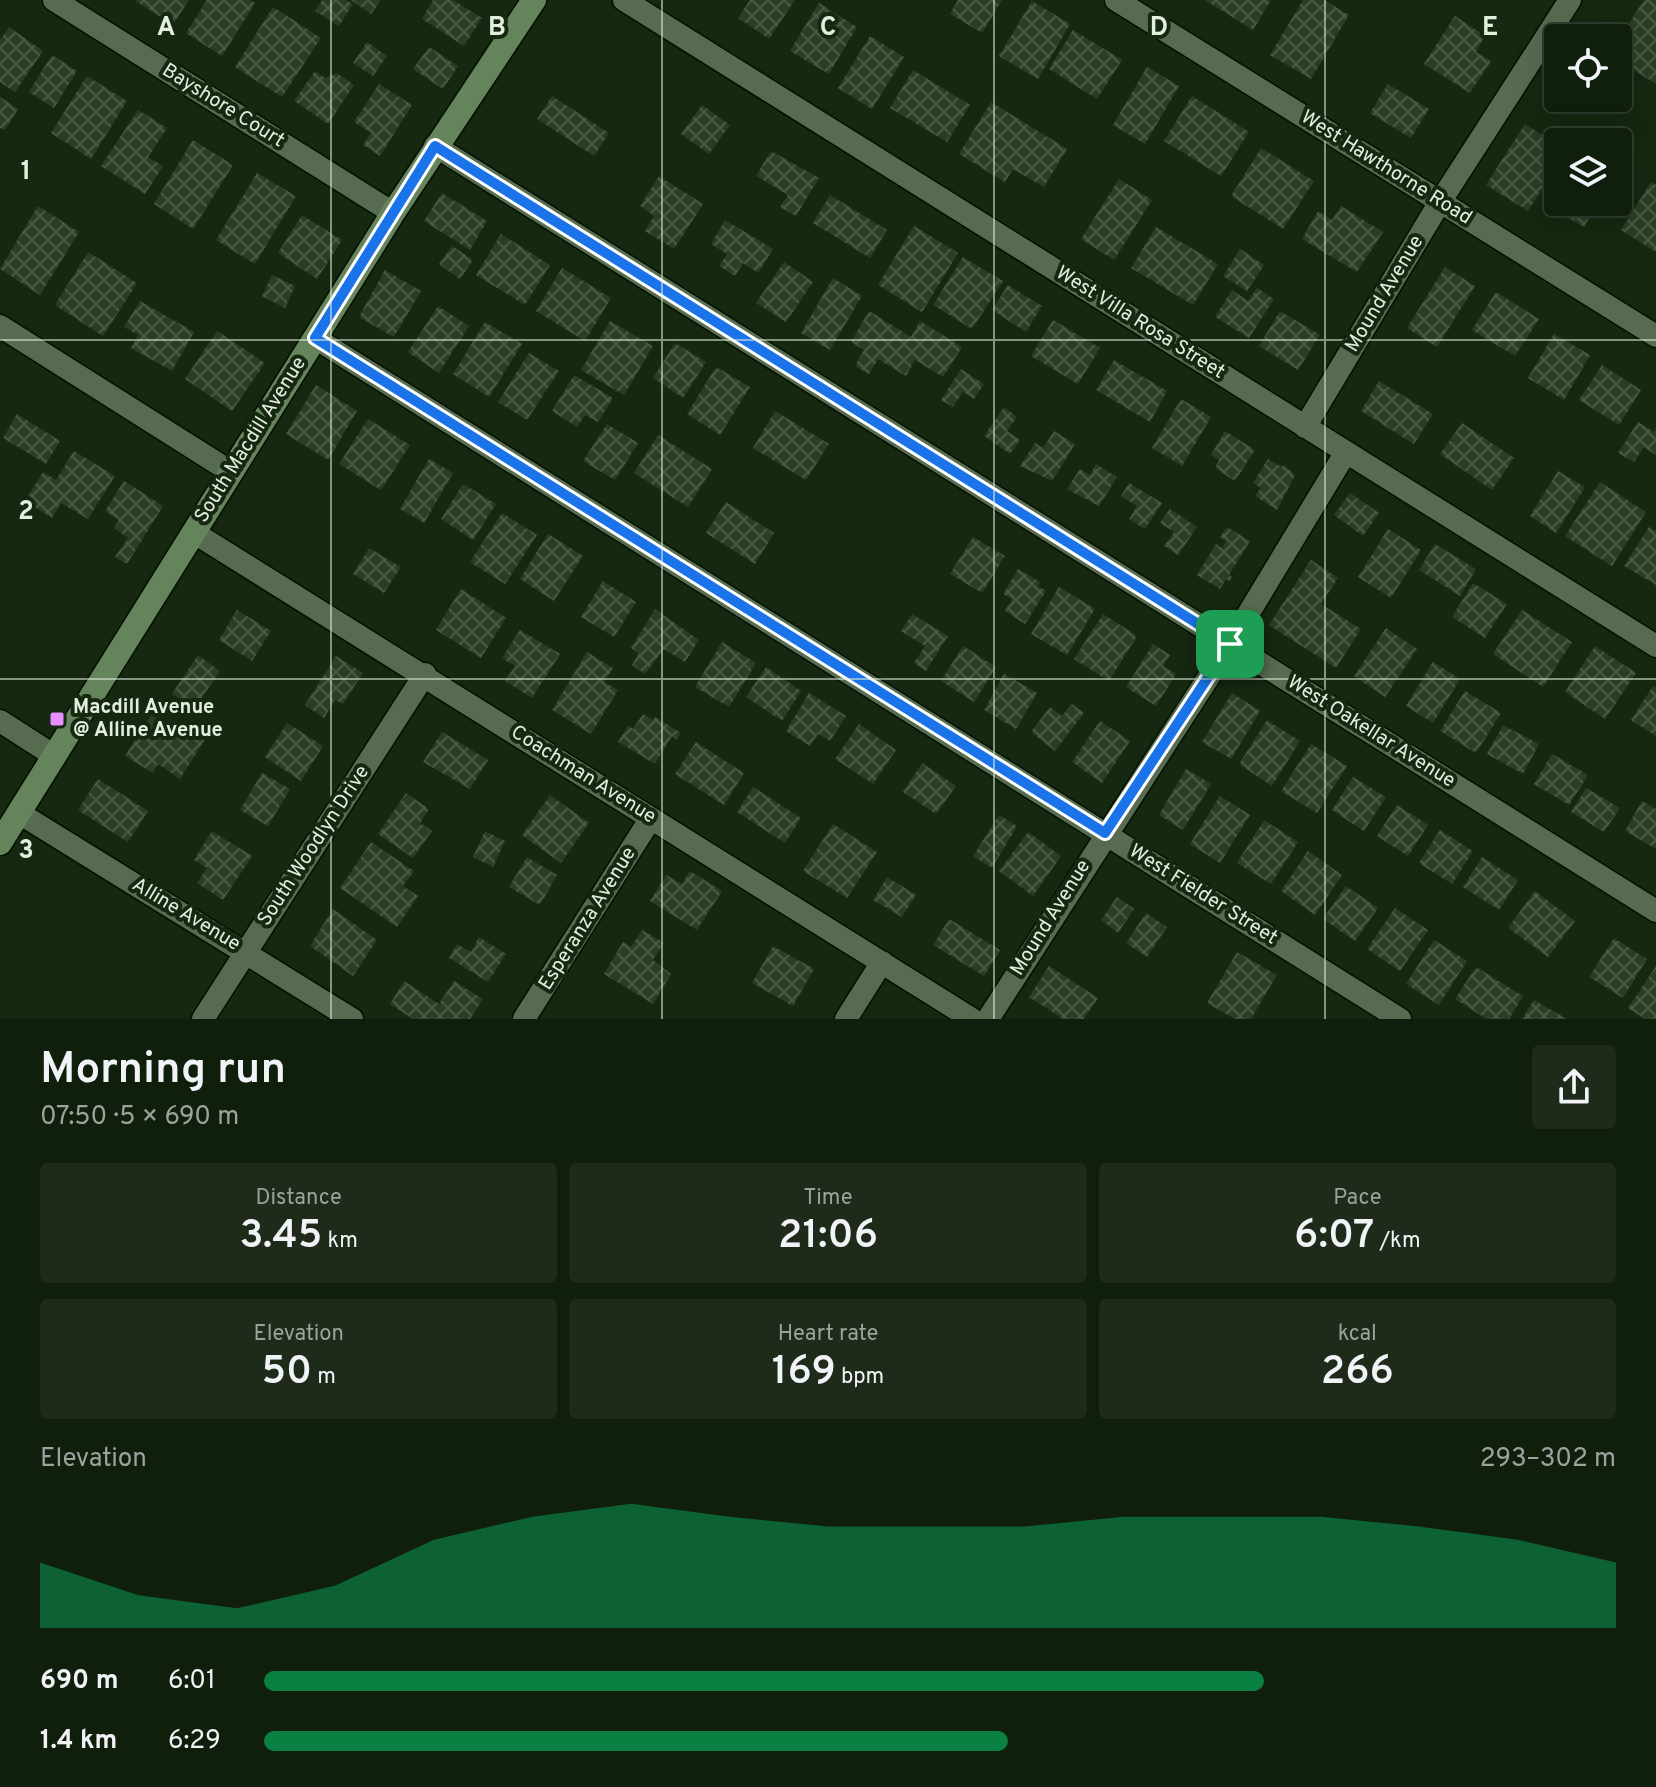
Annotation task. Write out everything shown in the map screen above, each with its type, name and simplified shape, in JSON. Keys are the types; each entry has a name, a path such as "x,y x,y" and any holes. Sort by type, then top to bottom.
{"street":[{"name":"Bayshore Court","path":"54,0 393,213"},
{"name":"South Macdill Avenue","path":"0,843 435,146 534,0"},
{"name":"West Villa Rosa Street","path":"624,0 1656,646"},
{"name":"West Hawthorne Road","path":"1116,0 1656,336"},
{"name":"Mound Avenue","path":"1305,427 1440,202 1570,0"},
{"name":"West Oakellar Avenue","path":"435,146 1656,911"},
{"path":"0,326 231,472"},
{"name":"West Fielder Street","path":"315,338 1400,1019"},
{"name":"Mound Avenue","path":"988,1019 1105,833 1230,644 1346,452"},
{"name":"Coachman Avenue","path":"193,532 425,674 972,1019"},
{"name":"South Woodlyn Drive","path":"203,1019 425,674"},
{"path":"0,721 53,755"},
{"name":"Alline Avenue","path":"19,813 352,1019"},
{"name":"Esperanza Avenue","path":"524,1019 651,818"},
{"path":"846,1019 882,962"}],"building":[{"path":"134,0 189,0 173,25"},
{"path":"207,0 250,0 255,3 222,56 186,33"},
{"path":"322,0 346,0 353,4 339,26 315,11"},
{"path":"351,0 381,0 371,14"},
{"path":"433,0 453,0 482,18 464,46 422,19"},
{"path":"750,0 795,0 769,39 738,18"},
{"path":"958,0 1002,0 982,33 950,14"},
{"path":"1205,0 1271,0 1253,30"},
{"path":"1303,0 1324,0 1349,15 1311,79 1270,55"},
{"path":"1644,0 1656,0 1656,84 1632,69 1632,24 1629,24"},
{"path":"1032,1 1070,24 1038,79 999,56"},
{"path":"819,3 857,27 829,74 790,51"},
{"path":"273,7 321,38 282,97 235,67"},
{"path":"1455,16 1485,36 1476,52 1491,61 1470,93 1424,64"},
{"path":"9,27 43,51 15,92 0,82 0,40"},
{"path":"1073,30 1122,60 1097,99 1049,69"},
{"path":"870,36 904,57 872,109 838,88"},
{"path":"367,42 387,56 373,76 353,63"},
{"path":"429,47 458,66 443,89 413,69"},
{"path":"52,55 77,71 54,108 29,92"},
{"path":"1147,67 1179,86 1145,144 1113,125"},
{"path":"913,70 970,105 947,142 890,108"},
{"path":"315,71 325,78 337,73 354,85 328,124 294,101"},
{"path":"87,76 127,101 91,159 51,133"},
{"path":"379,84 412,105 380,156 363,145 371,133 354,122"},
{"path":"1388,84 1429,109 1411,138 1370,113"},
{"path":"552,96 609,133 594,156 537,119"},
{"path":"1192,96 1249,132 1221,176 1164,141"},
{"path":"0,97 18,109 5,130 0,128"},
{"path":"991,102 1067,149 1044,187 1013,169 1005,182 959,154"},
{"path":"702,105 730,125 709,154 681,134"},
{"path":"138,110 167,128 148,157 163,166 145,194 101,166"},
{"path":"1525,124 1544,136 1544,186 1528,211 1486,185"},
{"path":"193,140 233,165 193,229 154,204"},
{"path":"1261,148 1314,181 1283,229 1231,196"},
{"path":"771,151 819,178 796,216 780,207 788,195 756,176"},
{"path":"257,173 296,196 255,264 216,240"},
{"path":"659,176 703,204 674,249 645,231 654,216 640,206"},
{"path":"1119,179 1152,200 1114,260 1081,239"},
{"path":"1651,182 1656,185 1656,252 1621,230"},
{"path":"442,193 487,221 470,250 424,221"},
{"path":"830,195 887,230 870,258 813,223"},
{"path":"38,206 79,232 40,295 0,269"},
{"path":"1341,206 1383,232 1357,272 1302,239 1318,211 1332,220"},
{"path":"302,215 342,240 317,279 278,253"},
{"path":"1565,216 1590,216 1584,227"},
{"path":"725,220 773,249 758,273 743,263 735,276 719,266 727,254 711,244"},
{"path":"914,226 958,253 922,312 878,285"},
{"path":"1156,227 1218,264 1193,305 1131,268"},
{"path":"501,234 550,265 525,305 476,275"},
{"path":"452,246 473,260 460,279 439,264"},
{"path":"1240,249 1264,265 1247,291 1223,276"},
{"path":"88,252 137,283 103,336 55,305"},
{"path":"963,257 1003,281 972,329 933,305"},
{"path":"784,262 813,282 786,322 756,303"},
{"path":"1445,267 1475,286 1437,347 1407,328"},
{"path":"562,268 611,298 585,341 536,311"},
{"path":"385,270 421,291 394,337 359,317"},
{"path":"272,275 295,286 285,308 262,296"},
{"path":"833,278 862,296 830,350 801,333"},
{"path":"1008,285 1042,306 1026,332 992,310"},
{"path":"1257,288 1274,299 1249,338 1215,317 1232,290 1248,301"},
{"path":"1496,292 1539,319 1515,356 1472,330"},
{"path":"140,301 194,332 172,371 131,348 138,335 124,327"},
{"path":"438,306 469,326 439,373 408,352"},
{"path":"869,311 911,337 920,321 962,347 943,377 915,360 906,376 878,359 869,374 855,366 864,350 851,342"},
{"path":"1280,311 1320,335 1298,370 1259,346"},
{"path":"1053,320 1100,348 1078,384 1031,356"},
{"path":"610,321 653,346 624,395 581,370"},
{"path":"485,322 522,344 489,397 453,374"},
{"path":"217,331 265,363 232,411 185,379"},
{"path":"1554,334 1590,355 1564,400 1528,378"},
{"path":"675,343 706,362 683,398 653,378"},
{"path":"529,353 559,371 527,420 498,402"},
{"path":"1114,360 1167,391 1150,422 1096,390"},
{"path":"1602,365 1641,390 1619,425 1579,400"},
{"path":"716,367 750,387 720,435 687,414"},
{"path":"961,369 984,384 974,399 963,392 953,407 941,400"},
{"path":"574,375 613,398 598,422 585,415 577,427 552,411"},
{"path":"1379,381 1433,414 1414,444 1361,411"},
{"path":"316,385 357,411 328,460 286,434"},
{"path":"1181,399 1211,417 1182,466 1152,448"},
{"path":"1004,407 1017,417 1007,431 1020,440 1010,454 984,436"},
{"path":"775,411 829,444 806,480 753,448"},
{"path":"17,414 60,441 46,464 3,438"},
{"path":"368,419 410,445 381,490 339,464"},
{"path":"1638,422 1654,432 1656,428 1656,455 1644,447 1634,462 1618,453"},
{"path":"1462,423 1514,458 1492,490 1440,454"},
{"path":"607,424 638,443 615,480 583,461"},
{"path":"1054,431 1075,444 1052,481 1020,466 1035,443 1043,448"},
{"path":"1225,431 1255,450 1235,481 1215,468 1219,460 1211,455"},
{"path":"658,435 712,469 688,507 634,473"},
{"path":"74,451 115,476 88,519 61,503 52,518 25,501 43,472 56,480"},
{"path":"429,459 453,473 424,523 400,509"},
{"path":"1268,459 1282,467 1284,465 1295,475 1277,510 1255,496 1261,488 1253,483"},
{"path":"1096,464 1117,477 1099,506 1067,489 1080,469 1090,475"},
{"path":"1558,471 1585,487 1556,533 1530,516"},
{"path":"124,481 163,506 127,564 115,557 128,538 114,528 119,520 105,511"},
{"path":"1600,482 1646,512 1612,566 1565,536"},
{"path":"1129,483 1162,503 1145,529 1129,519 1137,506 1121,496"},
{"path":"463,484 496,504 473,540 441,519"},
{"path":"1350,493 1379,513 1363,536 1334,515"},
{"path":"726,502 774,533 755,564 706,533"},
{"path":"1170,509 1197,527 1178,555 1164,546 1174,532 1160,523"},
{"path":"502,513 537,535 505,584 470,562"},
{"path":"1227,527 1250,541 1229,575 1232,577 1229,581 1226,579 1220,589 1197,575 1216,544 1222,548 1226,541 1220,537"},
{"path":"1649,527 1656,531 1656,585 1624,566"},
{"path":"1388,529 1421,550 1391,598 1358,577"},
{"path":"548,534 583,556 554,601 520,579"},
{"path":"973,537 1005,556 982,593 950,574"},
{"path":"1435,544 1476,569 1460,596 1419,570"},
{"path":"369,548 401,567 384,593 353,574"},
{"path":"1311,560 1338,578 1321,604 1361,629 1336,668 1269,625"},
{"path":"1018,569 1040,582 1038,586 1046,591 1025,624 1005,611 1012,599 1003,594"},
{"path":"603,581 636,602 614,637 581,617"},
{"path":"1473,583 1507,604 1485,638 1452,617"},
{"path":"1059,587 1095,609 1067,655 1031,634"},
{"path":"461,589 506,618 481,658 436,630"},
{"path":"655,609 699,640 685,662 664,649 645,674 632,665 639,653 631,648"},
{"path":"237,610 271,631 252,661 219,640"},
{"path":"1522,610 1572,642 1543,687 1493,654"},
{"path":"912,614 948,636 926,671 914,663 925,646 901,631"},
{"path":"1103,614 1137,636 1109,681 1074,659"},
{"path":"1386,628 1417,649 1385,697 1354,676"},
{"path":"520,630 560,654 532,698 505,681 515,666 502,658"},
{"path":"722,642 756,663 729,707 695,687"},
{"path":"1153,644 1170,655 1163,666 1176,674 1156,706 1126,687"},
{"path":"963,646 996,667 974,702 941,681"},
{"path":"1595,646 1636,673 1605,719 1565,692"},
{"path":"587,652 613,668 604,682 618,690 591,734 552,710"},
{"path":"198,655 220,671 194,709 172,694"},
{"path":"336,656 363,673 343,704 335,700 324,718 305,705"},
{"path":"1433,662 1460,679 1433,723 1406,706"},
{"path":"766,667 801,691 782,721 746,697"},
{"path":"1004,674 1037,693 1016,729 984,710"},
{"path":"1653,686 1656,688 1656,736 1631,720"},
{"path":"1465,691 1501,713 1476,753 1440,731"},
{"path":"809,693 846,716 830,741 818,734 810,746 786,731"},
{"path":"1232,693 1260,711 1231,759 1202,742"},
{"path":"1072,704 1084,713 1055,751 1031,732 1050,707 1062,716"},
{"path":"643,714 653,720 655,717 681,733 677,740 672,736 655,764 618,742 628,726 633,729"},
{"path":"151,715 176,732 181,724 205,739 180,779 158,764 153,773 125,756"},
{"path":"1267,720 1300,741 1272,786 1239,764"},
{"path":"1100,721 1130,741 1102,783 1072,762"},
{"path":"287,723 323,746 301,781 265,757"},
{"path":"859,724 896,750 873,784 835,759"},
{"path":"1503,725 1539,744 1523,774 1487,754"},
{"path":"442,732 488,760 470,789 423,762"},
{"path":"696,742 744,773 724,805 675,774"},
{"path":"1311,744 1347,766 1317,813 1281,791"},
{"path":"1552,754 1588,775 1569,805 1534,784"},
{"path":"922,763 956,786 936,814 903,792"},
{"path":"1186,769 1211,784 1183,830 1159,815"},
{"path":"262,773 290,789 268,826 240,810"},
{"path":"1353,777 1386,797 1364,831 1332,810"},
{"path":"98,779 148,811 128,842 78,810"},
{"path":"753,787 801,818 785,843 737,812"},
{"path":"1586,788 1620,808 1604,832 1571,812"},
{"path":"406,793 429,809 420,823 432,831 413,858 378,834"},
{"path":"550,795 589,823 561,863 522,835"},
{"path":"1220,796 1250,815 1220,863 1190,844"},
{"path":"1642,801 1656,809 1656,849 1625,831"},
{"path":"1397,805 1428,825 1408,856 1377,836"},
{"path":"999,815 1017,826 992,868 973,856"},
{"path":"1264,820 1298,842 1271,884 1237,863"},
{"path":"833,824 877,852 847,898 803,871"},
{"path":"1440,830 1473,851 1452,884 1419,863"},
{"path":"212,831 252,856 223,900 197,883 207,868 194,860"},
{"path":"485,831 505,841 493,867 473,857"},
{"path":"1028,832 1061,856 1033,896 999,871"},
{"path":"371,842 414,871 403,886 418,896 397,927 340,888"},
{"path":"1308,851 1342,875 1315,915 1281,891"},
{"path":"527,857 557,875 540,905 509,887"},
{"path":"1482,857 1518,880 1499,910 1463,887"},
{"path":"690,871 722,891 697,930 650,901 666,875 682,884"},
{"path":"887,877 916,895 902,917 873,900"},
{"path":"1346,886 1378,908 1355,941 1323,919"},
{"path":"1535,891 1575,921 1548,957 1508,928"},
{"path":"1117,897 1134,909 1118,933 1101,920"},
{"path":"1395,908 1428,930 1400,971 1367,949"},
{"path":"333,909 377,940 353,976 310,946"},
{"path":"1146,913 1167,927 1147,957 1126,943"},
{"path":"949,919 1000,950 984,976 933,945"},
{"path":"642,930 664,943 653,960 671,974 653,1004 604,974 623,942 631,947"},
{"path":"479,937 506,954 488,982 449,958 457,944 471,952"},
{"path":"1614,938 1647,959 1623,998 1589,977"},
{"path":"1434,940 1467,961 1439,1005 1406,984"},
{"path":"773,946 814,969 793,1006 752,983"},
{"path":"1237,952 1277,975 1251,1019 1235,1019 1207,1003"},
{"path":"1049,966 1098,998 1084,1019 1063,1019 1029,997"},
{"path":"1656,966 1656,1019 1645,1019 1628,1008"},
{"path":"1476,967 1523,996 1509,1019 1487,1019 1455,999"},
{"path":"404,981 439,1004 454,981 483,999 470,1019 413,1019 390,1004"},
{"path":"1534,1000 1567,1019 1522,1019"}],"place":[{"name":"Macdill Avenue @ Alline Avenue","path":"57,719"}],"route":[{"path":"435,146 1230,644 1105,833 315,338 435,146"}]}
